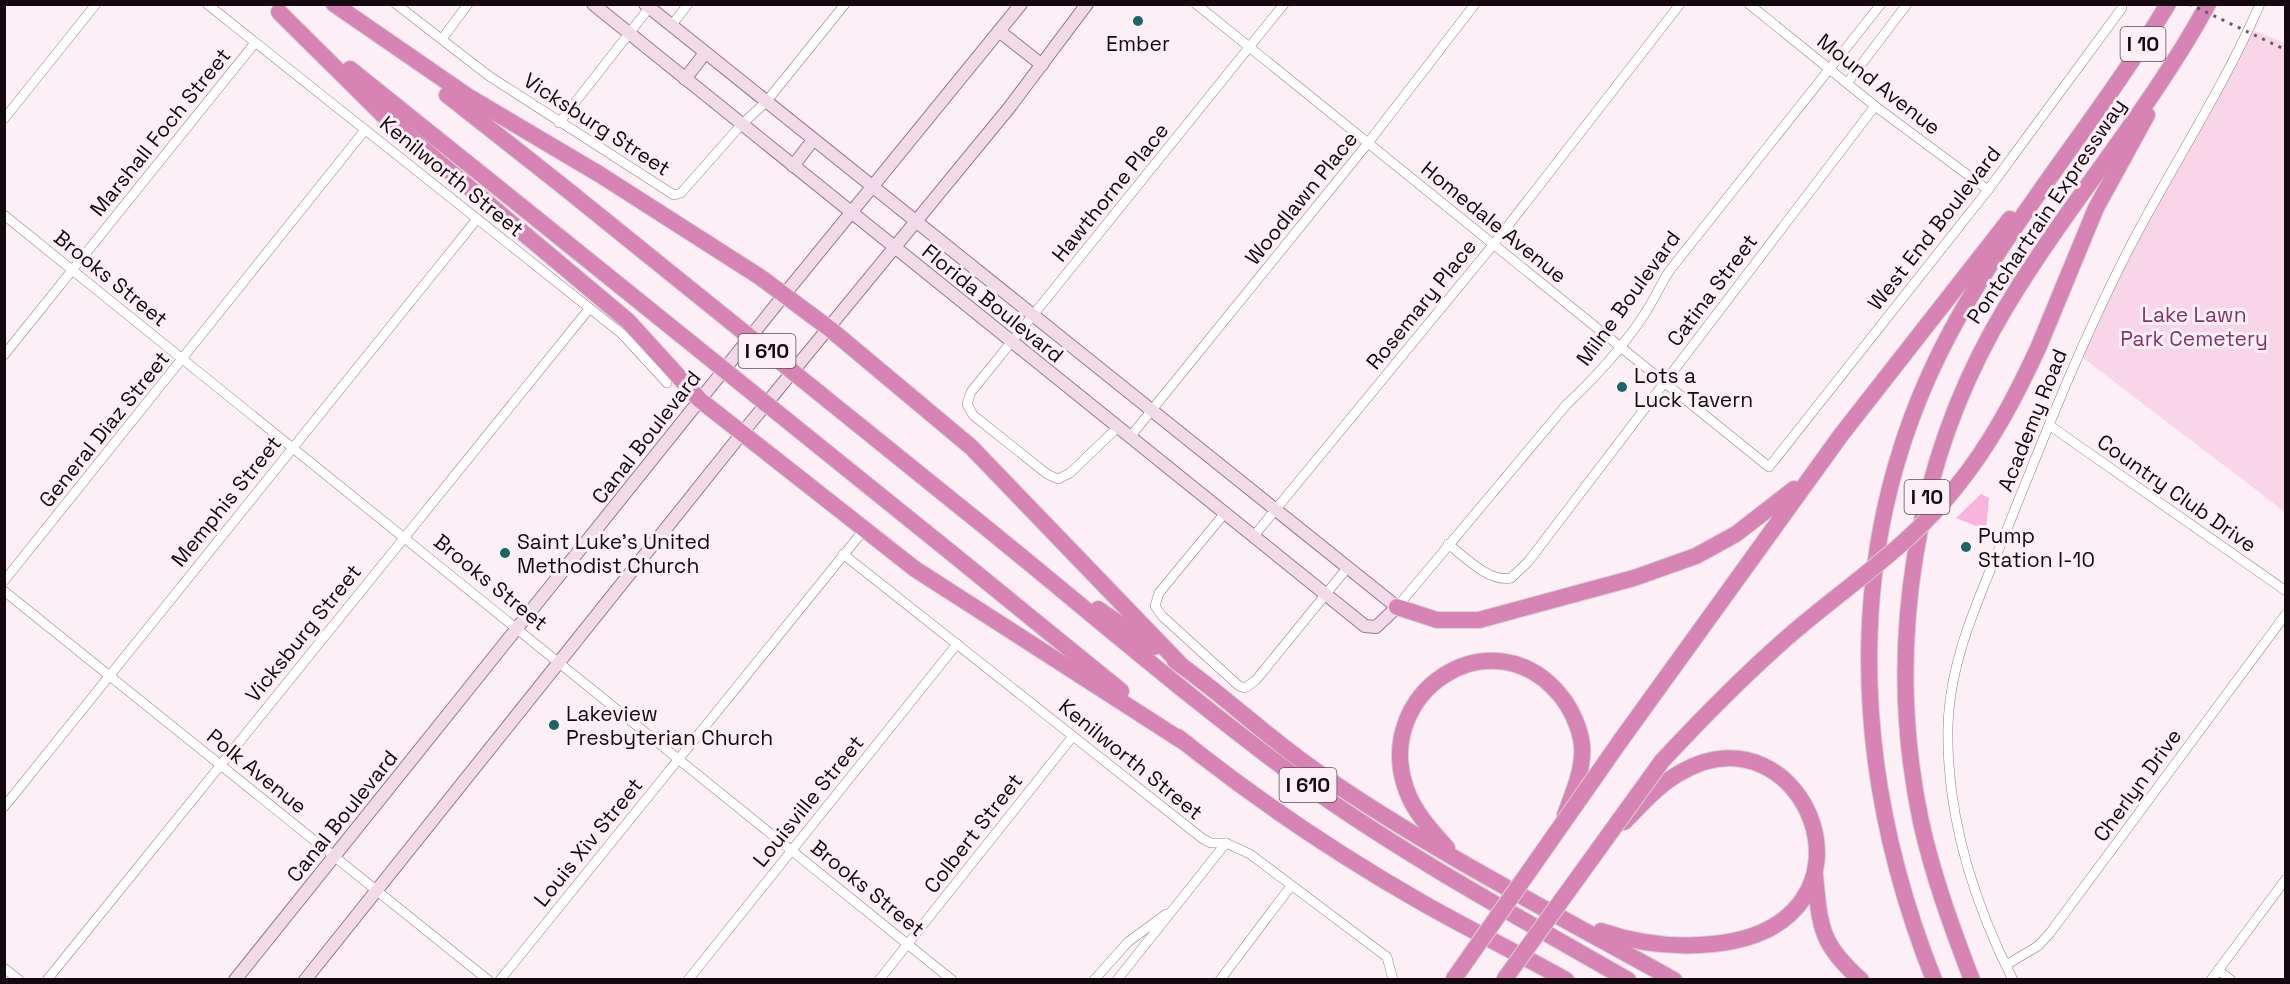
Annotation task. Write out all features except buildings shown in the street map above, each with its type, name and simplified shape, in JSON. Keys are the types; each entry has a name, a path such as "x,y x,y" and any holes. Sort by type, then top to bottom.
{"highway":[{"name":"I 610","path":"332,4 560,184 1206,708 1317,792 1420,858 1628,980"},
{"path":"332,4 469,97 599,174 784,295 830,329 970,447 1182,666"},
{"name":"Pontchartrain Expressway","path":"1934,980 1903,893 1892,853 1873,748 1869,702 1870,638 1876,570 1887,503 1911,420 1952,329 1994,261 2168,4"},
{"name":"Pontchartrain Expressway","path":"1972,980 1937,884 1926,842 1907,720 1908,606 1925,504 1943,443 1986,342 2036,261 2167,71 2208,4"},
{"name":"I 610","path":"275,8 1187,744 1353,861 1421,903 1566,979"},
{"path":"275,8 384,116 628,321 700,400 743,432 863,531 915,569 1187,744"},
{"path":"1504,980 1662,761 1725,694 1790,635 1893,551 1955,489 2014,401 2096,208 2144,123 2167,71"},
{"path":"1453,980 1563,821 1811,475 1982,257 2054,159 2116,83"},
{"path":"1396,607 1437,620 1479,620 1643,576 1696,556 1736,534 1811,475"},
{"path":"1015,551 1182,666 1317,772 1460,862 1674,980"},
{"path":"1460,862 1425,823 1406,788 1400,759 1402,738 1412,707 1425,689 1462,667 1486,661 1506,662 1523,667 1554,688 1568,705 1582,746 1579,777 1563,821"},
{"path":"1608,838 1654,792 1679,773 1708,761 1747,760 1762,765 1787,782 1800,796 1809,812 1818,849 1815,874 1819,921 1828,944 1839,960 1861,980"},
{"path":"1561,917 1617,936 1663,945 1695,946 1728,942 1758,936 1780,923 1798,906 1815,874"}],"main road":[{"name":"Florida Boulevard","path":"593,4 1224,514 1325,595 1371,628"},
{"name":"Canal Boulevard","path":"235,980 784,295 1022,4"},
{"path":"305,980 562,662 743,432 917,222 1042,66 1088,4"},
{"name":"Florida Boulevard","path":"647,6 1396,607"},
{"path":"999,32 1042,66"},
{"path":"685,79 705,53"},
{"path":"793,166 813,140"},
{"name":"Milne Boulevard","path":"1371,628 1376,627 1396,607"}],"street":[{"path":"4,118 96,4"},
{"name":"Kenilworth Street","path":"207,4 254,44 622,334 668,383"},
{"name":"Vicksburg Street","path":"396,4 489,76 674,195 681,193 741,125 766,102 845,4"},
{"path":"442,39 468,4"},
{"path":"671,26 688,4"},
{"name":"Homedale Avenue","path":"1196,4 1769,467"},
{"name":"Hawthorne Place","path":"1117,428 1070,473 1058,479 1047,474 973,415 967,404 971,392 1284,4"},
{"name":"Woodlawn Place","path":"1130,437 1368,143 1474,4"},
{"name":"Rosemary Place","path":"1253,537 1493,244 1680,4"},
{"name":"Mound Avenue","path":"1749,4 1875,106 1988,190"},
{"name":"Milne Boulevard","path":"1396,607 1567,404 1596,377 1620,348 1652,303 1670,270 1881,4"},
{"path":"1848,82 1907,4"},
{"name":"Academy Road","path":"2013,980 1974,888 1956,823 1948,756 1948,722 1953,687 1966,633 2094,318 2132,243 2249,29 2260,4"},
{"path":"559,123 647,6"},
{"name":"West End Boulevard","path":"1769,467 1988,190 2122,8"},
{"name":"Marshall Foch Street","path":"4,355 254,44"},
{"name":"Catina Street","path":"1448,544 1492,575 1511,578 1528,562 1875,106"},
{"name":"General Diaz Street","path":"4,581 365,130"},
{"name":"Brooks Street","path":"4,215 562,662 952,980"},
{"name":"Memphis Street","path":"4,807 477,219"},
{"name":"Vicksburg Street","path":"47,980 588,309"},
{"name":"Country Club Drive","path":"2049,425 2286,591"},
{"path":"1224,514 1159,593 1155,606 1162,616 1233,682 1245,688 1256,680 1347,568"},
{"name":"Louis Xiv Street","path":"500,980 863,531"},
{"name":"Kenilworth Street","path":"843,555 1203,839 1211,843 1226,843 1250,854 1387,957 1393,979"},
{"name":"Polk Avenue","path":"4,591 488,980"},
{"name":"Cherlyn Drive","path":"2006,964 2038,946 2050,933 2286,614"},
{"name":"Louisville Street","path":"688,980 957,644"},
{"name":"Colbert Street","path":"879,980 1073,736"},
{"path":"1116,980 1226,843"},
{"path":"2211,980 2286,879"},
{"path":"1220,980 1291,886"},
{"path":"1095,980 1128,942 1175,908"},
{"path":"4,968 19,980"},
{"path":"2218,970 2231,980"}],"green space":[{"name":"Lake Lawn Park Cemetery","path":"2249,29 2285,43 2285,512 2078,354"}],"shaded area":[{"path":"1981,494 1989,498 1986,530 1956,518"}],"railway":[{"path":"2189,4 2286,50"}],"place":[{"name":"Ember","path":"1138,21"},
{"name":"Lots a Luck Tavern","path":"1622,387"},
{"name":"Pump Station I-10","path":"1966,547"},
{"name":"Saint Luke's United Methodist Church","path":"505,553"},
{"name":"Lakeview Presbyterian Church","path":"554,725"}]}
